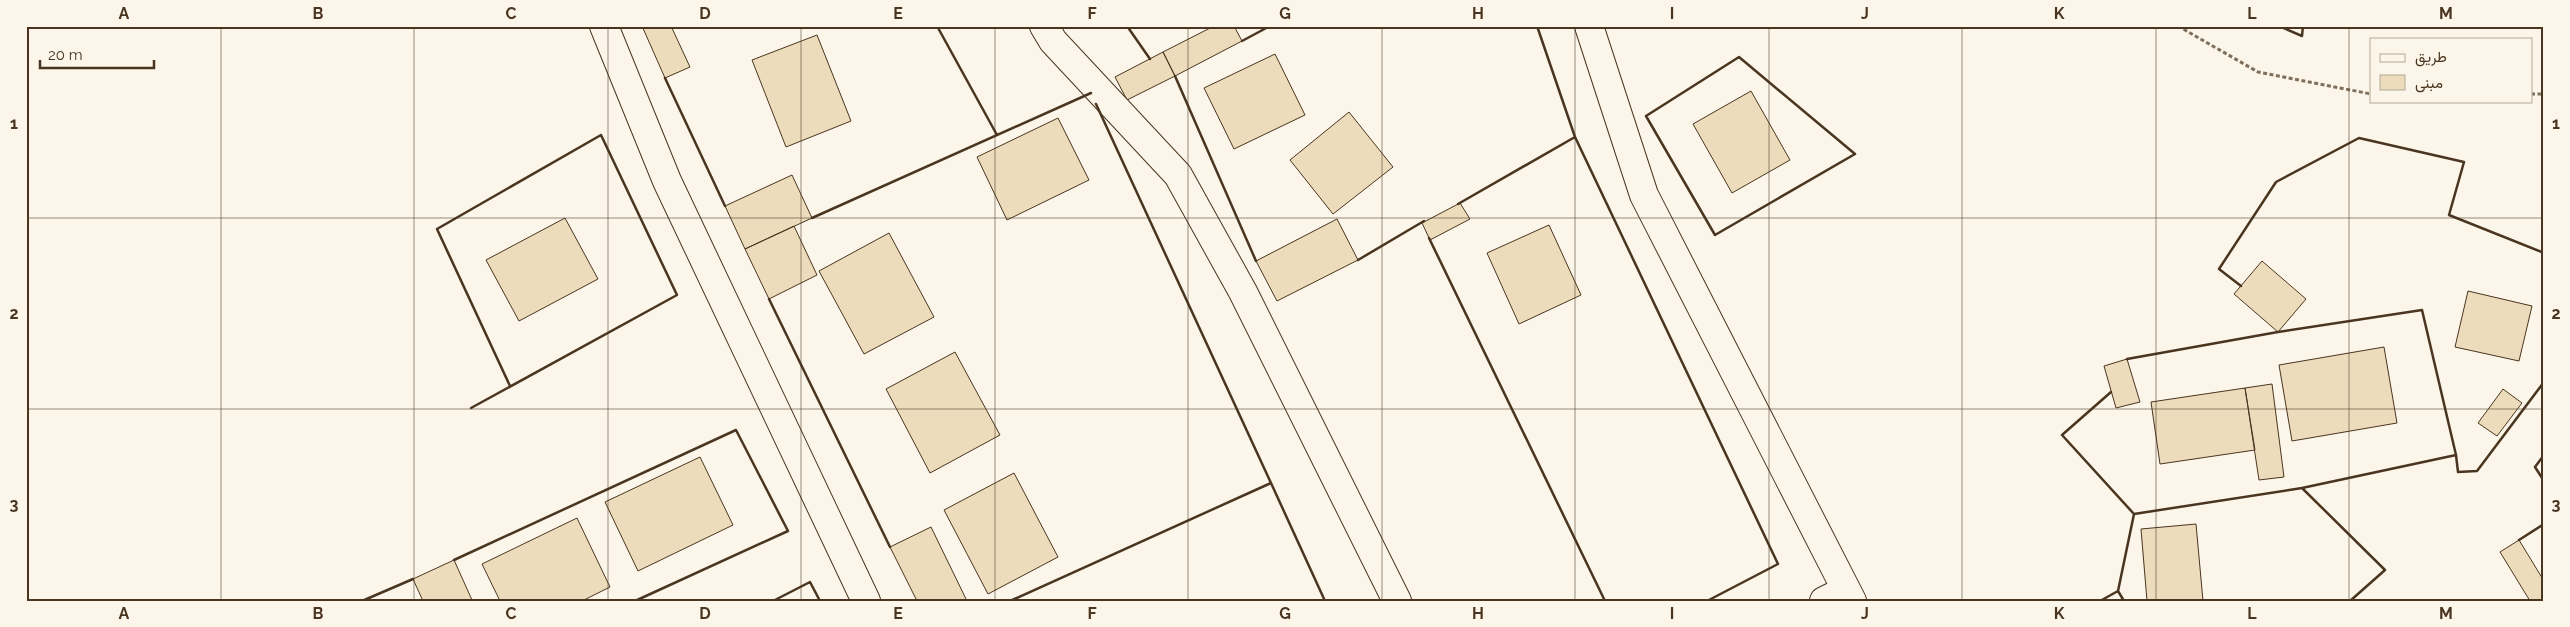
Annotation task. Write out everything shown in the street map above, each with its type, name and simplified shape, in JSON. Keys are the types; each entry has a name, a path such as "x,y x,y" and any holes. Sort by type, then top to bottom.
{"street":[{"path":"604,26 667,181 866,601"},
{"path":"1044,26 1054,41 1178,174 1243,292 1397,601"},
{"path":"1589,26 1644,195 1840,597"}],"path":[{"path":"2178,26 2258,72 2370,94"}],"building":[{"path":"642,26 671,26 690,67 665,78"},
{"path":"1214,26 1234,26 1242,41 1175,76 1163,52"},
{"path":"817,35 851,121 786,147 752,60"},
{"path":"1163,52 1175,76 1127,100 1115,77"},
{"path":"1275,54 1305,115 1234,149 1204,88"},
{"path":"1751,91 1790,160 1732,193 1693,124"},
{"path":"1349,112 1393,167 1333,214 1290,160"},
{"path":"1058,118 1089,180 1007,220 977,157"},
{"path":"792,175 812,218 745,249 725,206"},
{"path":"1460,203 1470,219 1430,240 1422,223"},
{"path":"565,218 598,279 519,321 486,260"},
{"path":"1337,219 1358,260 1277,301 1256,261"},
{"path":"1549,225 1581,295 1519,324 1487,253"},
{"path":"794,226 817,275 769,299 745,249"},
{"path":"889,233 934,317 864,354 819,271"},
{"path":"2262,261 2306,299 2278,332 2234,294"},
{"path":"2468,291 2532,306 2519,361 2455,347"},
{"path":"2384,347 2397,423 2292,441 2279,365"},
{"path":"955,352 1000,435 930,473 886,389"},
{"path":"2127,359 2140,402 2116,408 2104,366"},
{"path":"2272,384 2284,477 2259,480 2245,388"},
{"path":"2245,388 2255,450 2160,464 2151,402"},
{"path":"2503,389 2522,403 2497,436 2478,423"},
{"path":"700,457 733,525 638,571 605,502"},
{"path":"1014,473 1058,557 988,594 944,510"},
{"path":"577,518 610,587 582,601 500,601 482,564"},
{"path":"2196,524 2203,601 2147,601 2141,529"},
{"path":"931,527 967,601 917,601 890,547"},
{"path":"2519,540 2544,581 2544,601 2530,601 2500,552"},
{"path":"454,560 472,600 423,601 413,579"}],"wall":[{"path":"937,26 997,135"},
{"path":"1127,26 1150,59"},
{"path":"1242,41 1270,26"},
{"path":"1458,204 1575,137 1537,26"},
{"path":"2279,26 2302,36 2303,26"},
{"path":"1739,57 1855,154 1715,235 1646,116 1739,57"},
{"path":"1175,76 1256,261"},
{"path":"665,78 725,206"},
{"path":"812,218 1091,93"},
{"path":"1096,104 1271,483"},
{"path":"471,408 677,295 601,135 437,229 510,386"},
{"path":"1575,137 1778,564 1707,601"},
{"path":"2241,286 2219,269 2276,182 2359,138 2464,162 2449,215 2544,253"},
{"path":"1358,260 1424,221"},
{"path":"1429,238 1605,601"},
{"path":"769,299 890,547"},
{"path":"2127,359 2278,332 2422,310 2456,455"},
{"path":"2111,392 2062,435 2134,514 2302,488 2456,455 2458,472 2477,471 2544,382"},
{"path":"454,560 736,430 788,531 635,601"},
{"path":"2544,455 2535,467 2544,481"},
{"path":"1010,601 1271,483 1325,601"},
{"path":"2302,488 2385,570 2350,601"},
{"path":"2124,601 2118,591 2134,514"},
{"path":"2519,540 2544,524"},
{"path":"362,601 413,579"},
{"path":"773,601 810,582 820,601"},
{"path":"2100,601 2118,591"}]}
